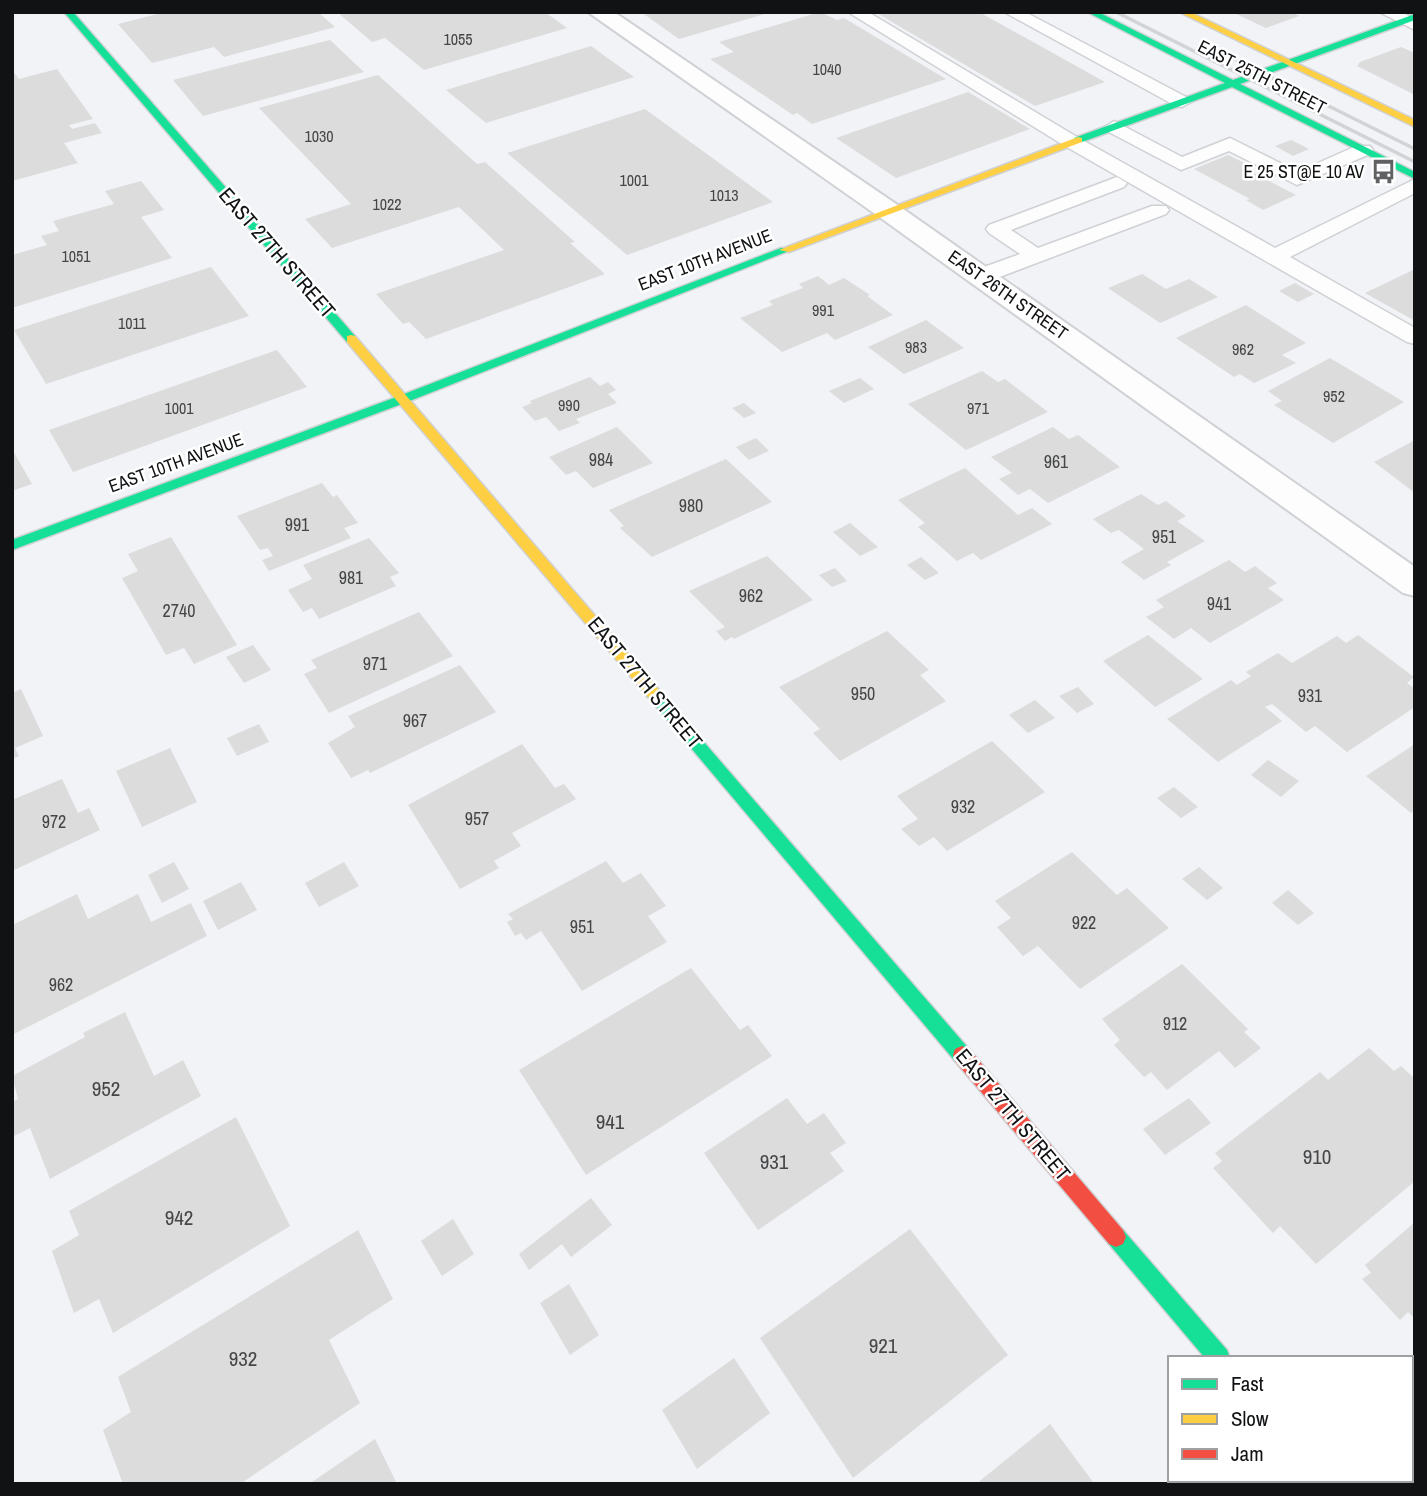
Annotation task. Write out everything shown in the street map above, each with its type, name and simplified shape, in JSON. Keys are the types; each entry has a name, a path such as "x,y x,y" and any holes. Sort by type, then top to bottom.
{"street":[{"name":"EAST 27TH STREET","path":"68,12 403,399 1217,1356"},
{"name":"EAST 26TH STREET","path":"598,12 887,210 1415,584"},
{"name":"EAST 25TH STREET","path":"1091,12 1415,176"},
{"path":"1183,12 1415,124"},
{"name":"EAST 10TH AVENUE","path":"12,545 403,399 887,210 1411,21"}],"lane":[{"path":"856,12 1073,142 1415,337"},
{"path":"1013,12 1182,102"},
{"path":"1387,12 1411,21"},
{"path":"1114,127 1181,164 1230,144 1297,179 1363,150"},
{"path":"1036,256 996,229 1117,183"},
{"path":"1275,256 1415,185"},
{"path":"981,276 1159,209"}],"building":[{"path":"165,12 318,12 335,27 224,57 214,47 152,63 118,24"},
{"path":"337,12 545,12 567,28 424,70 385,38 372,42"},
{"path":"641,12 768,12 768,13 679,39"},
{"path":"820,12 837,20 844,18 946,79 812,124 797,113 793,115 710,59 734,52 719,42"},
{"path":"875,12 979,12 1105,82 1035,106"},
{"path":"1232,12 1291,12 1299,16 1266,28"},
{"path":"330,40 364,72 203,116 173,80"},
{"path":"591,46 634,77 486,123 446,90"},
{"path":"1401,47 1415,53 1415,95 1357,66 1360,62"},
{"path":"57,69 93,119 69,125 72,129 95,123 102,133 64,143 78,163 12,181 12,70 19,79"},
{"path":"378,75 477,164 485,162 575,242 570,243 605,274 426,339 409,322 403,324 376,294 504,250 459,207 332,248 305,219 351,204 259,108"},
{"path":"968,92 1030,129 896,178 836,138"},
{"path":"645,109 773,202 627,255 507,153"},
{"path":"1291,140 1309,149 1293,156 1275,146"},
{"path":"1228,155 1253,167 1248,170 1296,195 1263,210 1246,200 1250,199 1194,169"},
{"path":"141,181 164,210 141,217 172,258 12,308 12,255 47,245 41,236 59,231 53,221 114,204 105,191"},
{"path":"211,267 249,316 46,384 14,330"},
{"path":"1415,269 1415,321 1365,293"},
{"path":"1142,274 1166,289 1189,279 1218,297 1160,323 1108,288"},
{"path":"818,276 829,285 844,278 870,295 867,296 893,315 835,340 827,333 782,352 740,318 773,305 769,301 803,288 799,284"},
{"path":"1295,283 1314,294 1298,302 1279,291"},
{"path":"1246,305 1306,343 1282,355 1296,363 1254,383 1240,374 1234,377 1176,338"},
{"path":"926,320 964,348 904,374 868,347"},
{"path":"277,350 307,387 73,472 49,430"},
{"path":"1330,358 1404,402 1333,443 1274,405 1282,401 1268,391"},
{"path":"982,371 998,382 1005,379 1048,412 966,450 908,404"},
{"path":"590,377 600,386 608,382 616,390 608,394 617,403 576,419 580,423 559,431 546,417 535,421 522,407 532,403 530,401"},
{"path":"860,378 874,389 844,403 829,391"},
{"path":"744,403 756,413 744,418 732,408"},
{"path":"617,427 653,463 593,488 576,471 566,475 549,457"},
{"path":"1053,427 1069,439 1078,435 1120,467 1048,503 1030,489 1018,495 999,479 1012,473 991,457"},
{"path":"756,438 769,451 749,460 736,447"},
{"path":"1415,440 1415,493 1374,462"},
{"path":"12,449 32,484 12,491"},
{"path":"726,459 772,502 652,557 620,528 624,526 609,510"},
{"path":"965,468 1018,515 1032,508 1052,524 981,560 973,553 957,561 918,527 925,523 898,500"},
{"path":"322,483 333,497 337,495 358,523 344,528 351,538 269,571 262,560 273,556 268,548 260,550 237,516"},
{"path":"1141,494 1158,505 1166,501 1186,516 1177,521 1205,541 1167,562 1171,565 1144,580 1121,562 1144,549 1119,530 1111,533 1093,519"},
{"path":"850,523 878,547 860,556 833,532"},
{"path":"171,537 237,645 194,664 184,648 166,655 122,578 138,571 128,554"},
{"path":"369,538 399,573 390,577 396,586 319,619 312,608 303,612 288,590 312,579 303,565"},
{"path":"767,556 813,600 725,641 716,631 725,627 689,591"},
{"path":"921,557 939,573 925,580 907,565"},
{"path":"1229,560 1245,572 1255,566 1277,583 1268,588 1284,600 1210,643 1191,628 1174,639 1146,617 1164,607 1156,600"},
{"path":"835,568 847,581 832,587 819,575"},
{"path":"419,612 453,656 329,713 304,674 317,668 311,660"},
{"path":"887,631 929,670 920,675 946,701 840,761 813,733 820,729 779,687"},
{"path":"1148,635 1203,679 1155,707 1103,661"},
{"path":"1358,635 1414,677 1407,683 1415,689 1415,707 1347,752 1315,726 1306,732 1272,704 1265,707 1282,721 1218,762 1167,719 1231,680 1237,685 1251,676 1246,672 1278,653 1292,663 1337,636 1346,643"},
{"path":"253,645 271,670 244,683 226,657"},
{"path":"460,665 496,712 370,773 368,770 351,778 328,743 355,727 348,716"},
{"path":"1078,687 1094,704 1077,713 1059,696"},
{"path":"21,689 43,736 15,748 19,756 12,759 12,693"},
{"path":"1035,700 1055,718 1028,733 1009,715"},
{"path":"259,724 269,742 237,756 227,738"},
{"path":"992,741 1045,792 947,851 934,837 919,846 901,829 918,819 897,796"},
{"path":"522,744 555,788 564,784 576,799 512,833 521,846 494,861 499,868 460,889 408,805"},
{"path":"1415,744 1415,809 1411,813 1366,776"},
{"path":"170,748 197,802 142,827 116,771"},
{"path":"1268,760 1299,781 1281,797 1251,775"},
{"path":"62,779 78,813 89,808 100,830 12,871 12,800"},
{"path":"1174,787 1198,807 1181,818 1157,798"},
{"path":"1072,852 1117,895 1127,888 1169,928 1080,989 1038,946 1023,956 997,927 1011,918 995,901"},
{"path":"606,861 623,883 641,873 666,906 648,916 667,942 582,991 541,931 526,940 521,933 515,936 507,922 513,919 508,914"},
{"path":"174,862 189,889 162,903 148,875"},
{"path":"344,862 359,886 319,907 305,883"},
{"path":"1199,867 1223,888 1207,900 1182,879"},
{"path":"241,882 257,910 218,930 203,901"},
{"path":"1288,890 1314,913 1298,925 1272,903"},
{"path":"77,894 88,919 138,894 151,922 191,903 207,936 12,1035 12,925"},
{"path":"1182,964 1248,1029 1244,1032 1261,1048 1235,1068 1219,1051 1167,1090 1151,1072 1144,1077 1114,1045 1120,1040 1102,1019"},
{"path":"691,968 740,1030 748,1025 772,1056 586,1175 519,1070"},
{"path":"125,1012 154,1076 183,1060 201,1096 50,1179 30,1128 12,1137 12,1102 18,1099 12,1076 85,1037 83,1033"},
{"path":"1369,1048 1394,1071 1401,1066 1415,1079 1415,1181 1316,1264 1280,1226 1273,1233 1213,1168 1222,1161 1215,1153 1320,1072 1328,1080"},
{"path":"787,1098 807,1124 824,1113 846,1143 830,1153 844,1171 758,1230 704,1153"},
{"path":"1189,1098 1211,1123 1165,1155 1143,1129"},
{"path":"236,1117 290,1226 113,1333 99,1299 74,1313 52,1251 79,1235 69,1211"},
{"path":"591,1198 612,1225 571,1257 562,1244 529,1270 519,1254"},
{"path":"453,1219 474,1254 442,1276 421,1241"},
{"path":"1415,1222 1415,1319 1408,1312 1400,1320 1362,1279 1371,1273 1365,1265"},
{"path":"910,1229 1008,1355 853,1478 760,1338"},
{"path":"358,1230 393,1299 329,1340 360,1403 240,1484 123,1484 103,1430 131,1412 118,1377"},
{"path":"569,1284 599,1335 570,1355 540,1303"},
{"path":"734,1358 770,1413 697,1469 662,1410"},
{"path":"1050,1424 1093,1482 976,1484"},
{"path":"375,1439 397,1484 309,1484"}],"railway":[{"path":"1116,12 1415,162"},
{"path":"1230,57 1415,149"}],"traffic: fast":[{"path":"68,12 351,339"},
{"path":"1091,12 1415,176"},
{"path":"1078,140 1415,17"},
{"path":"12,545 403,399 785,250"},
{"path":"653,693 962,1055"},
{"path":"1116,1237 1217,1356"}],"traffic: slow":[{"path":"1183,12 1415,124"},
{"path":"785,250 1078,140"},
{"path":"351,339 653,693"}],"traffic: jam":[{"path":"962,1055 1116,1237"}],"place":[{"name":"E 25 ST@E 10 AV","path":"1384,172"}]}
